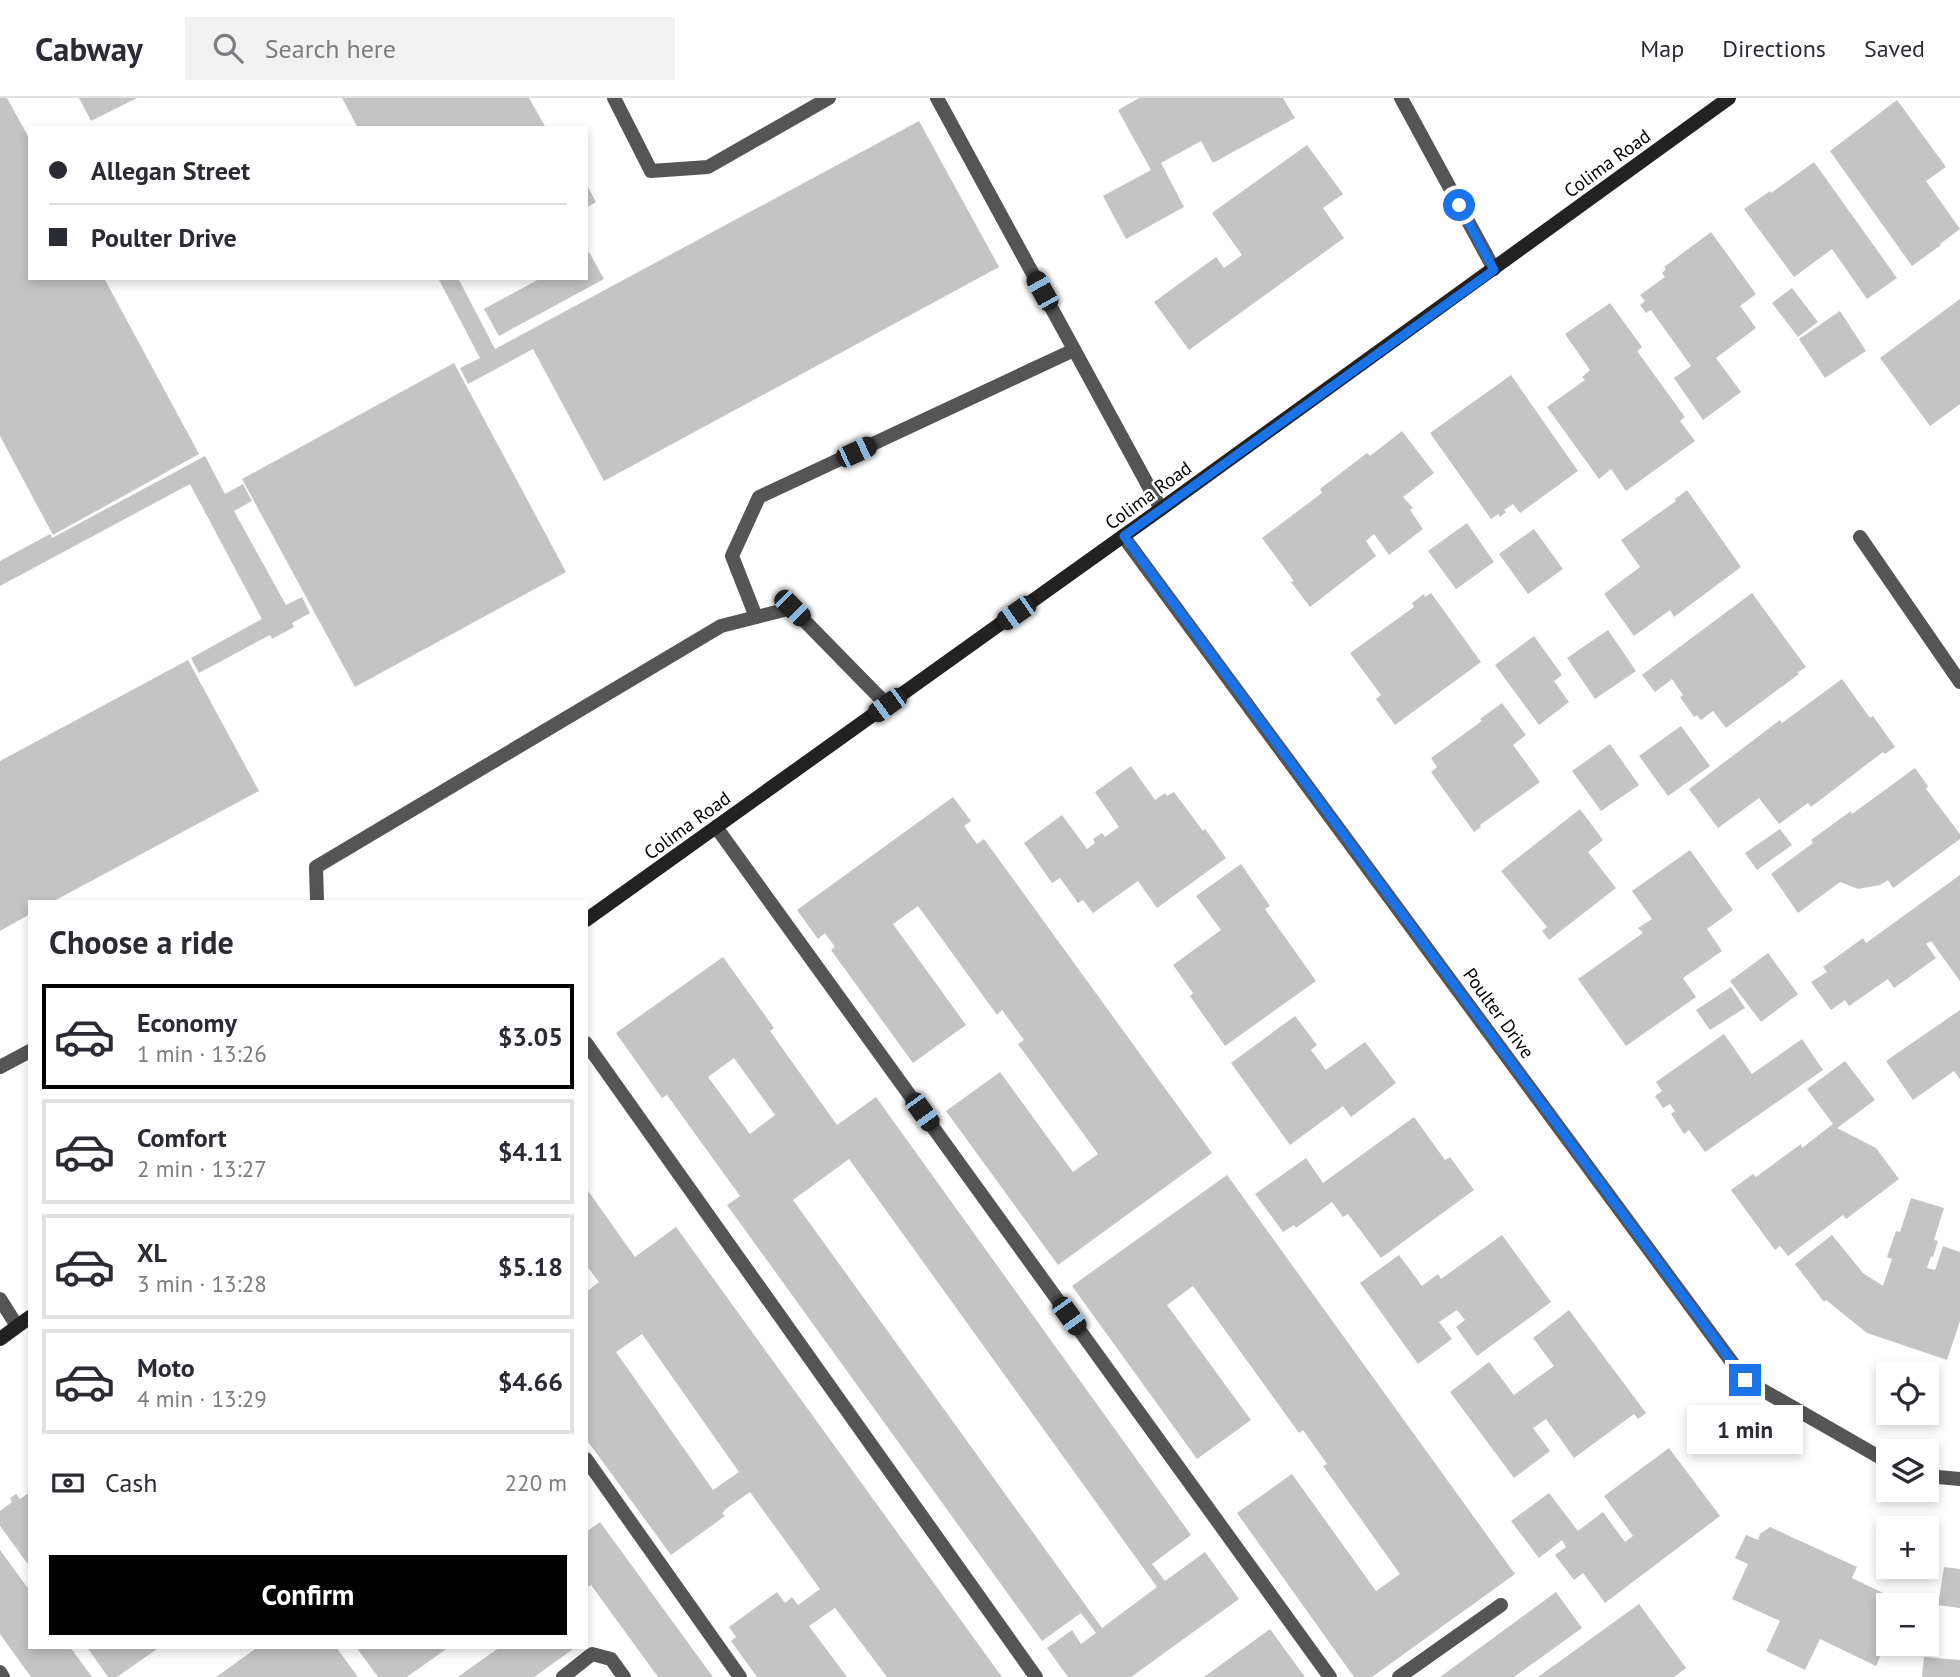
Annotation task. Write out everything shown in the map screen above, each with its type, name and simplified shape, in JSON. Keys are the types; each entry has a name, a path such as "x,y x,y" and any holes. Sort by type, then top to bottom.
{"main road":[{"name":"Colima Road","path":"588,919 1730,98"},
{"path":"0,1339 28,1318"}],"street":[{"path":"614,98 651,171 708,167 829,98"},
{"path":"937,98 1161,509"},
{"path":"1401,98 1494,270"},
{"path":"756,617 732,556 759,497 1074,349"},
{"name":"Poulter Drive","path":"1124,536 1745,1380 1876,1455"},
{"path":"1860,537 1960,682"},
{"path":"317,900 316,867 721,626 792,608 887,705"},
{"path":"716,827 1330,1677"},
{"path":"588,1046 1036,1677"},
{"path":"0,1067 28,1052"},
{"path":"0,1299 17,1326"},
{"path":"588,1463 740,1677"},
{"path":"1939,1477 1960,1479"},
{"path":"1399,1677 1501,1605"},
{"path":"563,1677 592,1654 611,1659 624,1677"},
{"path":"0,1672 4,1677"}],"building":[{"path":"0,98 7,98 28,136 28,280 105,280 199,454 53,535 0,436"},
{"path":"79,98 137,98 91,121"},
{"path":"342,98 529,98 545,126 357,126"},
{"path":"1139,98 1283,98 1295,118 1213,163 1201,141 1161,163 1184,207 1126,239 1103,196 1151,170 1118,110"},
{"path":"1897,100 1946,167 1926,181 1960,229 1912,266 1830,151"},
{"path":"919,121 999,267 604,481 533,349 468,384 460,368 480,358 439,280 459,280 495,349"},
{"path":"1307,145 1343,194 1323,208 1344,238 1189,350 1154,302 1216,257 1224,268 1242,255 1212,213"},
{"path":"1814,162 1897,278 1867,299 1832,249 1794,277 1744,209"},
{"path":"588,187 596,202 588,207"},
{"path":"1711,232 1756,294 1740,306 1756,328 1716,358 1741,392 1703,420 1674,378 1691,366 1651,310 1646,313 1640,305 1645,301 1640,295 1665,277 1662,273 1666,269 1664,267"},
{"path":"588,252 604,279 499,336 484,309 537,280 588,280"},
{"path":"1792,288 1818,322 1798,337 1772,303"},
{"path":"1960,299 1960,404 1930,426 1880,358"},
{"path":"1610,303 1642,347 1637,351 1685,417 1680,421 1695,441 1626,491 1611,469 1599,479 1547,407 1585,380 1582,377 1590,370 1565,334"},
{"path":"1840,311 1866,351 1825,378 1799,339"},
{"path":"454,363 566,572 355,687 242,479"},
{"path":"1511,375 1578,471 1520,513 1513,504 1504,510 1506,512 1500,517 1498,514 1491,519 1430,433"},
{"path":"1402,431 1434,473 1403,497 1413,508 1410,510 1423,529 1389,555 1374,534 1366,541 1376,556 1310,607 1262,538 1322,493 1320,489 1367,453 1370,456"},
{"path":"205,456 225,494 243,484 252,501 234,511 286,605 302,597 310,613 292,623 294,627 272,639 270,635 199,673 191,658 262,619 190,484 0,586 0,561 50,534 52,538"},
{"path":"1687,490 1741,567 1674,617 1670,610 1634,636 1604,594 1640,567 1621,540 1676,501 1675,499"},
{"path":"1467,523 1494,562 1456,589 1428,551"},
{"path":"1534,529 1563,569 1528,594 1499,554"},
{"path":"1431,593 1481,662 1395,725 1376,699 1381,695 1350,653 1414,607 1412,603 1424,594 1425,597"},
{"path":"1752,593 1806,667 1726,728 1713,711 1701,720 1697,715 1694,717 1672,679 1655,692 1642,675"},
{"path":"1608,630 1636,671 1595,699 1567,658"},
{"path":"1534,636 1562,675 1554,681 1569,702 1539,725 1495,665"},
{"path":"188,660 259,791 56,900 28,900 28,915 0,931 0,761"},
{"path":"1842,679 1895,747 1885,754 1883,752 1811,807 1808,803 1779,824 1759,798 1718,828 1689,789 1780,720 1782,723"},
{"path":"1502,703 1526,735 1513,745 1540,782 1474,832 1431,772 1437,767 1431,758"},
{"path":"1681,726 1710,766 1668,796 1639,756"},
{"path":"1610,744 1639,785 1601,811 1572,771"},
{"path":"1131,766 1155,800 1165,793 1167,796 1174,792 1226,858 1157,908 1138,881 1093,913 1083,900 1078,903 1060,878 1052,883 1024,843 1062,815 1087,849 1095,843 1093,839 1102,833 1105,837 1119,827 1095,792"},
{"path":"1915,768 1928,786 1926,789 1960,834 1960,839 1893,888 1888,880 1880,885 1858,889 1840,882 1798,913 1771,874 1813,843 1811,840"},
{"path":"953,797 971,821 964,826 977,844 984,839 1212,1153 1058,1265 946,1111 1000,1072 1073,1172 1098,1154 1018,1044 1024,1040 1002,1010 997,1015 918,906 893,924 966,1025 913,1063 831,950 835,947 825,933 818,939 797,910"},
{"path":"1580,809 1603,840 1588,852 1616,888 1549,940 1542,931 1547,927 1501,871"},
{"path":"1780,829 1792,845 1757,870 1745,853"},
{"path":"1690,850 1733,910 1707,929 1722,951 1683,978 1696,997 1626,1046 1578,979 1643,933 1638,928 1652,919 1632,891"},
{"path":"1241,864 1270,906 1265,909 1316,981 1225,1046 1190,996 1193,993 1173,965 1221,930 1196,896"},
{"path":"1960,875 1960,981 1931,941 1926,944 1936,958 1894,988 1888,979 1849,1006 1845,1000 1831,1010 1811,982 1827,972 1823,967 1863,938 1866,943"},
{"path":"1768,953 1798,994 1761,1022 1730,981"},
{"path":"723,957 774,1028 770,1031 837,1125 876,1097 1191,1535 1152,1564 1165,1581 1205,1552 1239,1599 1131,1677 1068,1677 1047,1648 1072,1630 1081,1644 1096,1633 1081,1613 1042,1641 727,1205 740,1196 667,1095 662,1098 616,1033","holes":["734,1058 775,1115 750,1134 708,1077","849,1159 1157,1587 1102,1628 793,1200"]},
{"path":"1731,987 1745,1008 1710,1030 1696,1010"},
{"path":"1960,1010 1960,1079 1954,1071 1913,1100 1886,1061"},
{"path":"1295,1016 1317,1045 1311,1050 1326,1070 1365,1042 1396,1083 1351,1117 1343,1106 1290,1145 1231,1063"},
{"path":"1724,1034 1752,1074 1802,1039 1823,1070 1705,1152 1689,1130 1684,1134 1671,1114 1675,1111 1670,1104 1663,1108 1655,1096 1662,1091 1656,1082"},
{"path":"1845,1061 1875,1100 1837,1128 1876,1148 1899,1179 1846,1219 1843,1215 1788,1256 1780,1246 1775,1250 1731,1190 1753,1174 1756,1177 1801,1144 1802,1148 1833,1124 1807,1089"},
{"path":"1414,1117 1445,1160 1450,1157 1474,1190 1381,1258 1348,1214 1343,1217 1332,1202 1296,1228 1294,1225 1283,1232 1255,1194 1306,1158 1323,1183"},
{"path":"1227,1175 1515,1574 1372,1677 1354,1677 1237,1513 1292,1474 1376,1591 1400,1574 1323,1466 1327,1464 1303,1430 1299,1433 1193,1286 1167,1305 1251,1420 1197,1459 1072,1286"},
{"path":"588,1191 635,1257 676,1227 1002,1677 887,1677 835,1608 809,1626 847,1677 757,1677 731,1641 736,1637 729,1627 777,1592 785,1603 792,1597 798,1605 820,1589 750,1492 727,1508 722,1513 725,1516 671,1555 588,1442 588,1290 599,1282 588,1268","holes":["642,1334 739,1472 713,1490 616,1352"]},
{"path":"1911,1198 1944,1208 1934,1240 1938,1241 1927,1268 1935,1270 1943,1246 1960,1252 1960,1321 1947,1360 1867,1333 1826,1300 1824,1302 1795,1264 1832,1235 1863,1273 1883,1286 1892,1259 1887,1257 1896,1231 1900,1232"},
{"path":"1502,1235 1551,1302 1477,1356 1456,1327 1465,1320 1457,1310 1439,1322 1452,1339 1418,1364 1360,1283 1399,1255 1422,1286 1438,1274 1441,1279"},
{"path":"1569,1310 1646,1413 1638,1419 1634,1414 1574,1458 1546,1419 1533,1428 1550,1451 1514,1478 1450,1392 1489,1362 1514,1395 1554,1366 1533,1338"},
{"path":"1669,1448 1720,1516 1605,1603 1583,1573 1574,1580 1555,1555 1566,1547 1562,1540 1539,1558 1511,1521 1549,1493 1578,1531 1603,1512 1625,1542 1633,1536 1604,1496"},
{"path":"28,1493 28,1564 0,1526 0,1511 12,1502 10,1498 16,1494 20,1499"},
{"path":"600,1522 713,1677 658,1677 591,1585 588,1587 588,1531"},
{"path":"1770,1527 1857,1567 1852,1578 1883,1593 1876,1593 1876,1656 1880,1656 1876,1666 1820,1639 1805,1670 1766,1651 1780,1621 1732,1599 1748,1564 1735,1558 1746,1535 1758,1540 1760,1534"},
{"path":"0,1550 28,1588 28,1649 71,1649 92,1677 31,1677 0,1634"},
{"path":"1944,1567 1960,1569 1960,1608 1939,1605"},
{"path":"1556,1592 1582,1628 1514,1677 1440,1677"},
{"path":"1639,1604 1686,1668 1674,1677 1538,1677"},
{"path":"1270,1629 1305,1677 1204,1677"},
{"path":"88,1649 157,1649 117,1677 108,1677"},
{"path":"255,1649 337,1649 358,1677 216,1677"},
{"path":"357,1649 446,1649 407,1677 378,1677"},
{"path":"497,1649 573,1649 534,1677 458,1677"},
{"path":"1924,1657 1960,1660 1960,1677 1922,1677"}],"route":[{"path":"1459,205 1494,270 1124,536 1745,1380"}]}
